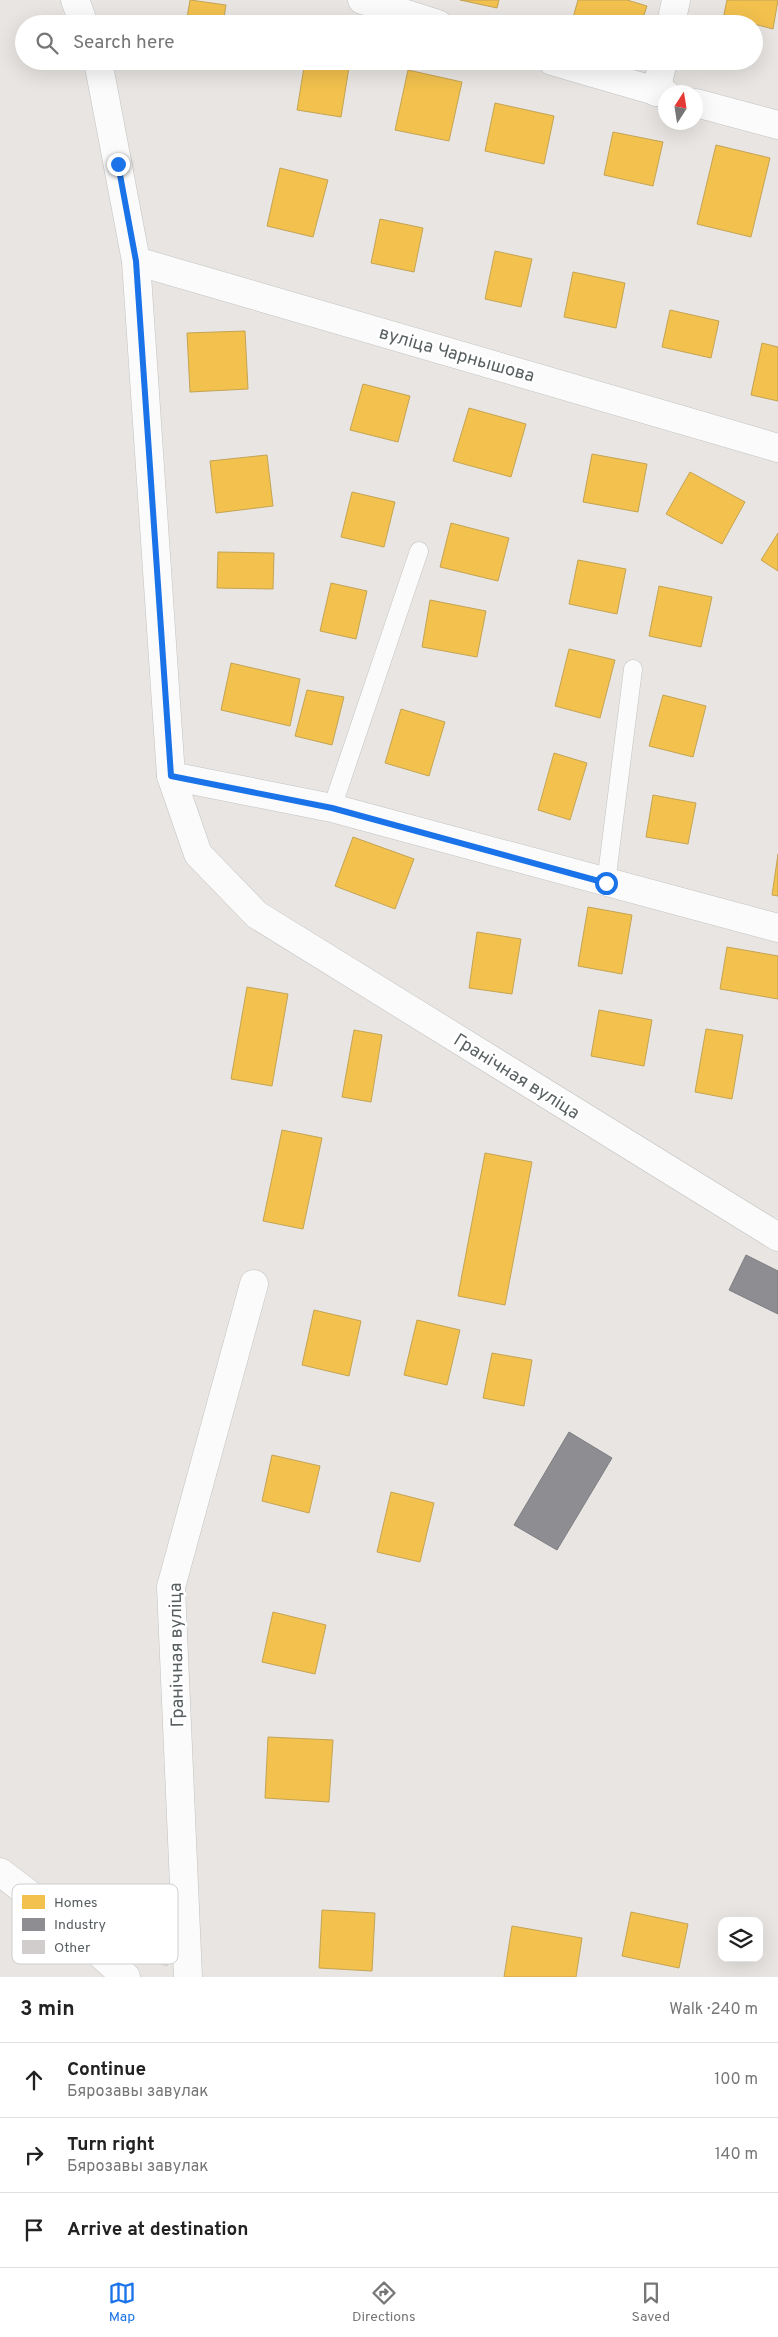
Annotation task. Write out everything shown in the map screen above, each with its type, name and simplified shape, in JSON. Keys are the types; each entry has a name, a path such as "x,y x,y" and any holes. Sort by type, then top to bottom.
{"street":[{"path":"75,0 81,15"},
{"path":"362,0 410,15"},
{"path":"673,15 676,0"},
{"name":"Гранічная вуліца","path":"100,70 136,261 171,776 198,854 257,915 778,1237"},
{"path":"583,70 658,92"},
{"path":"662,70 662,85"},
{"path":"703,105 778,125"},
{"name":"вуліца Чарнышова","path":"136,261 778,448"},
{"path":"171,776 332,808 778,928"},
{"name":"Гранічная вуліца","path":"188,1977 171,1587 254,1284"},
{"path":"0,1872 16,1884"},
{"path":"111,1964 126,1977"}],"lane":[{"path":"332,808 420,551"},
{"path":"606,883 633,669"}],"building: Homes":[{"path":"190,0 226,5 224,15 188,15"},
{"path":"460,0 499,0 497,8"},
{"path":"578,0 627,0 647,6 644,15 574,15"},
{"path":"727,0 778,0 773,29 763,26 763,15 724,15"},
{"path":"304,70 349,70 341,117 297,110"},
{"path":"408,70 462,82 449,141 395,130"},
{"path":"495,103 554,116 544,164 485,151"},
{"path":"613,132 663,142 653,186 604,175"},
{"path":"716,145 770,158 751,237 697,224"},
{"path":"280,168 328,180 313,237 267,226"},
{"path":"380,219 423,228 414,272 371,263"},
{"path":"495,251 532,259 521,307 485,299"},
{"path":"573,272 625,283 616,328 564,317"},
{"path":"670,310 719,321 711,358 662,347"},
{"path":"245,331 248,389 190,392 187,333"},
{"path":"762,343 778,347 778,401 751,395"},
{"path":"363,384 410,396 398,442 350,430"},
{"path":"469,408 526,424 511,477 453,461"},
{"path":"592,454 647,464 638,512 583,502"},
{"path":"267,455 273,506 216,513 210,461"},
{"path":"690,472 745,502 722,544 666,514"},
{"path":"352,492 395,502 384,547 341,537"},
{"path":"451,523 509,538 498,581 440,567"},
{"path":"778,533 778,571 761,560"},
{"path":"218,552 274,553 273,589 217,588"},
{"path":"578,560 626,569 617,614 569,604"},
{"path":"331,583 367,591 356,639 320,631"},
{"path":"659,586 712,597 701,647 649,636"},
{"path":"430,600 486,611 477,657 422,647"},
{"path":"569,649 615,660 600,718 555,706"},
{"path":"231,663 300,679 290,726 221,710"},
{"path":"307,690 344,697 332,745 295,736"},
{"path":"663,695 706,706 693,757 649,746"},
{"path":"401,709 445,722 429,776 385,763"},
{"path":"554,753 587,763 570,820 538,810"},
{"path":"653,795 696,803 688,844 646,837"},
{"path":"353,837 414,859 395,909 335,886"},
{"path":"778,854 778,896 772,895"},
{"path":"588,907 632,915 622,974 578,966"},
{"path":"477,932 521,939 512,994 469,988"},
{"path":"727,947 778,956 778,999 720,989"},
{"path":"247,987 288,994 272,1086 231,1079"},
{"path":"599,1010 652,1020 644,1066 591,1056"},
{"path":"706,1029 743,1035 732,1099 695,1092"},
{"path":"354,1030 382,1035 371,1102 342,1097"},
{"path":"282,1130 322,1138 303,1229 263,1221"},
{"path":"485,1153 532,1162 505,1305 458,1296"},
{"path":"314,1310 361,1321 349,1376 302,1365"},
{"path":"417,1320 460,1330 447,1385 404,1375"},
{"path":"492,1353 532,1360 524,1406 483,1398"},
{"path":"272,1455 320,1466 309,1513 262,1501"},
{"path":"391,1492 434,1503 420,1562 377,1552"},
{"path":"273,1612 326,1625 315,1674 262,1662"},
{"path":"268,1737 333,1740 329,1802 265,1798"},
{"path":"322,1910 375,1913 372,1971 319,1968"},
{"path":"631,1912 688,1924 679,1968 622,1956"},
{"path":"512,1926 582,1938 576,1977 504,1977"}],"building: Industry":[{"path":"746,1255 778,1271 778,1314 729,1290"},
{"path":"569,1432 612,1458 557,1550 514,1525"}],"route":[{"path":"118,164 136,261 171,776 332,808 606,883"}]}
